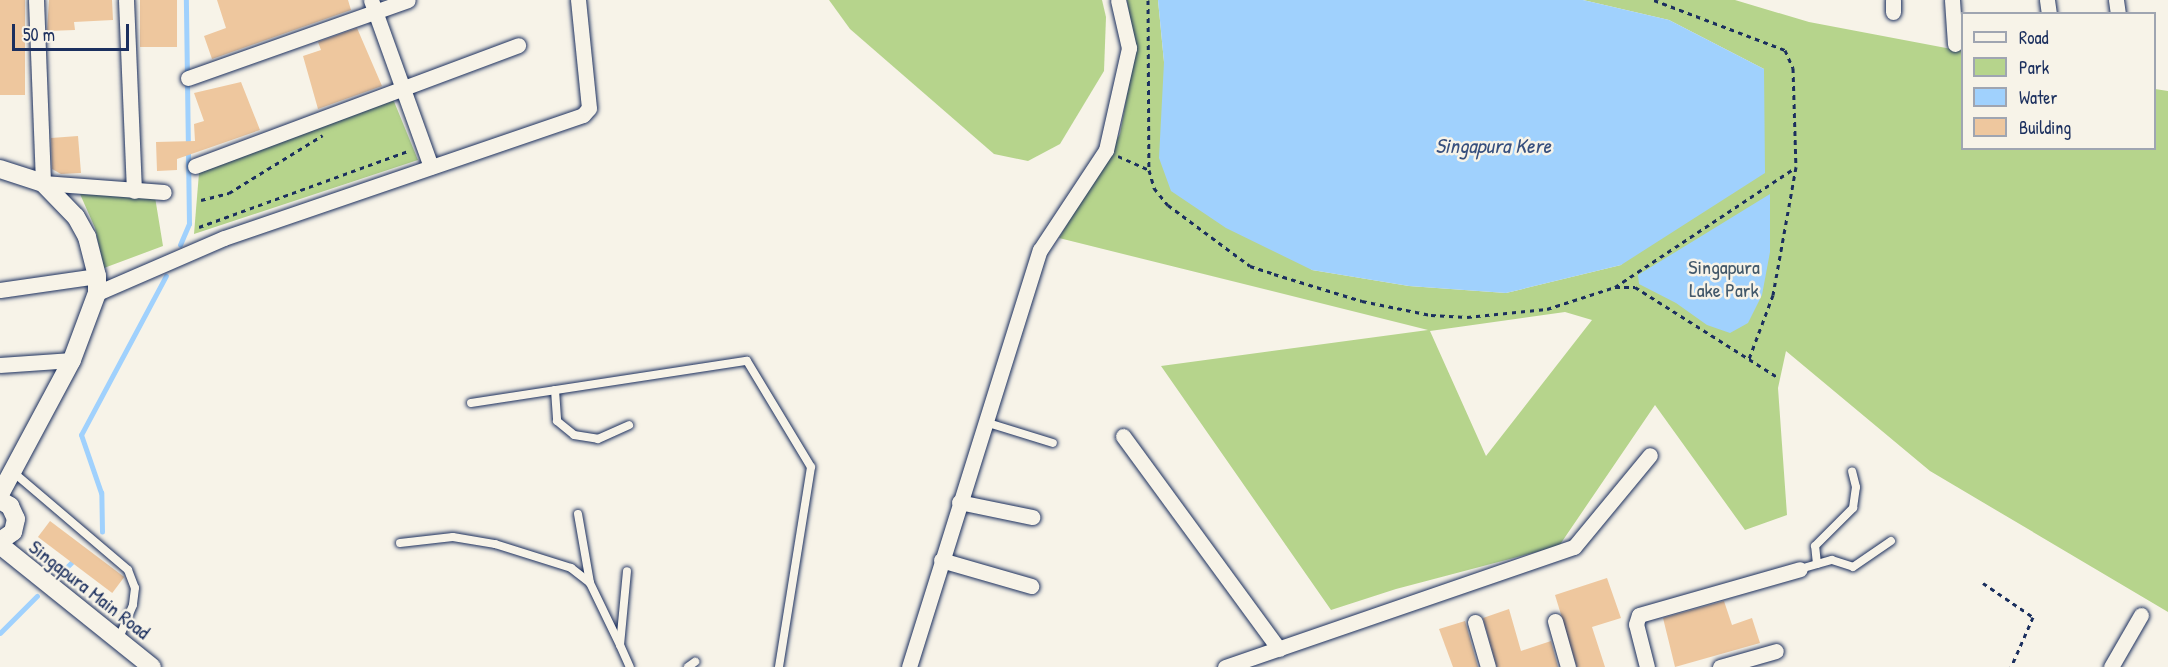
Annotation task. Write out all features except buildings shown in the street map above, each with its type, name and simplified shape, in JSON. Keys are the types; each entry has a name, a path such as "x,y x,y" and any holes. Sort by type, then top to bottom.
{"street":[{"path":"0,494 72,360 97,285 87,237 76,217 43,183 36,0"},
{"path":"126,0 134,191"},
{"path":"189,78 374,6 408,0"},
{"path":"0,290 97,285 224,238 587,112 578,0"},
{"path":"909,667 984,421 1040,250 1106,150 1129,48 1118,0"},
{"path":"1952,0 1955,44"},
{"path":"374,6 431,167"},
{"path":"195,166 519,45"},
{"path":"0,169 43,183 164,192"},
{"path":"0,365 72,360"},
{"path":"1123,436 1279,649"},
{"path":"1225,667 1574,547 1650,455"},
{"path":"0,500 10,506 16,519 13,532 0,543"},
{"path":"959,502 1032,518"},
{"name":"Singapura Main Road","path":"0,543 152,667"},
{"path":"941,560 1031,586"},
{"path":"1647,667 1636,624 1639,615 1800,568"},
{"path":"2111,667 2141,615"},
{"path":"1555,621 1568,667"},
{"path":"1475,622 1488,667"},
{"path":"1720,667 1776,651"}],"lane":[{"path":"471,403 747,362 811,467 778,667"},
{"path":"555,390 557,421 574,435 598,439 629,425"},
{"path":"984,421 1053,443"},
{"path":"1817,564 1815,546 1853,508 1856,487 1852,471"},
{"path":"13,472 128,570 135,588 134,605 119,638"},
{"path":"578,514 590,583 630,667"},
{"path":"400,543 453,537 495,544 571,568 590,583"},
{"path":"1800,568 1832,560 1853,567 1891,541"},
{"path":"620,645 627,571"}],"path":[{"path":"1148,0 1149,170 1154,188 1168,205 1250,266 1362,300 1431,315 1467,317 1547,309 1615,287 1796,167"},
{"path":"1654,0 1785,50 1793,68 1796,167 1773,295 1749,359"},
{"path":"201,200 229,193 325,134"},
{"path":"199,227 409,152 405,143"},
{"path":"1106,150 1149,170"},
{"path":"1615,287 1635,287 1776,376"},
{"path":"1983,583 2032,617 2011,667"}],"green space":[{"path":"829,0 1102,0 1106,17 1104,71 1060,144 1028,161 994,154 850,29"},
{"name":"Singapura Lake Park","path":"1127,0 1158,0 1164,62 1312,270 1409,286 1506,293 1621,265 1764,69 1669,20 1583,0 1735,0 1809,22 1961,51 1961,150 2156,150 2156,89 2168,91 2168,612 1930,471 1786,351 1778,388 1787,515 1745,530 1655,405 1559,546 1396,589 1331,610 1161,366 1428,330 1059,238 1120,134 1135,50","holes":["1565,312 1592,320 1486,456 1430,331"]},
{"path":"393,99 418,160 194,234 199,173"},
{"path":"80,194 155,197 163,246 104,268 95,228"}],"water":[{"name":"Singapura Kere","path":"1158,0 1583,0 1669,20 1764,69 1765,173 1621,265 1506,293 1409,286 1312,270 1226,228 1171,191 1159,158 1164,62"},
{"path":"1770,194 1770,252 1762,295 1748,323 1730,333 1707,325 1676,303 1639,284 1638,275"}],"waterway":[{"path":"180,245 189,224 186,0"},
{"path":"102,532 101,493 81,435 166,276"},
{"path":"58,576 75,559"},
{"path":"0,633 37,596"}]}
